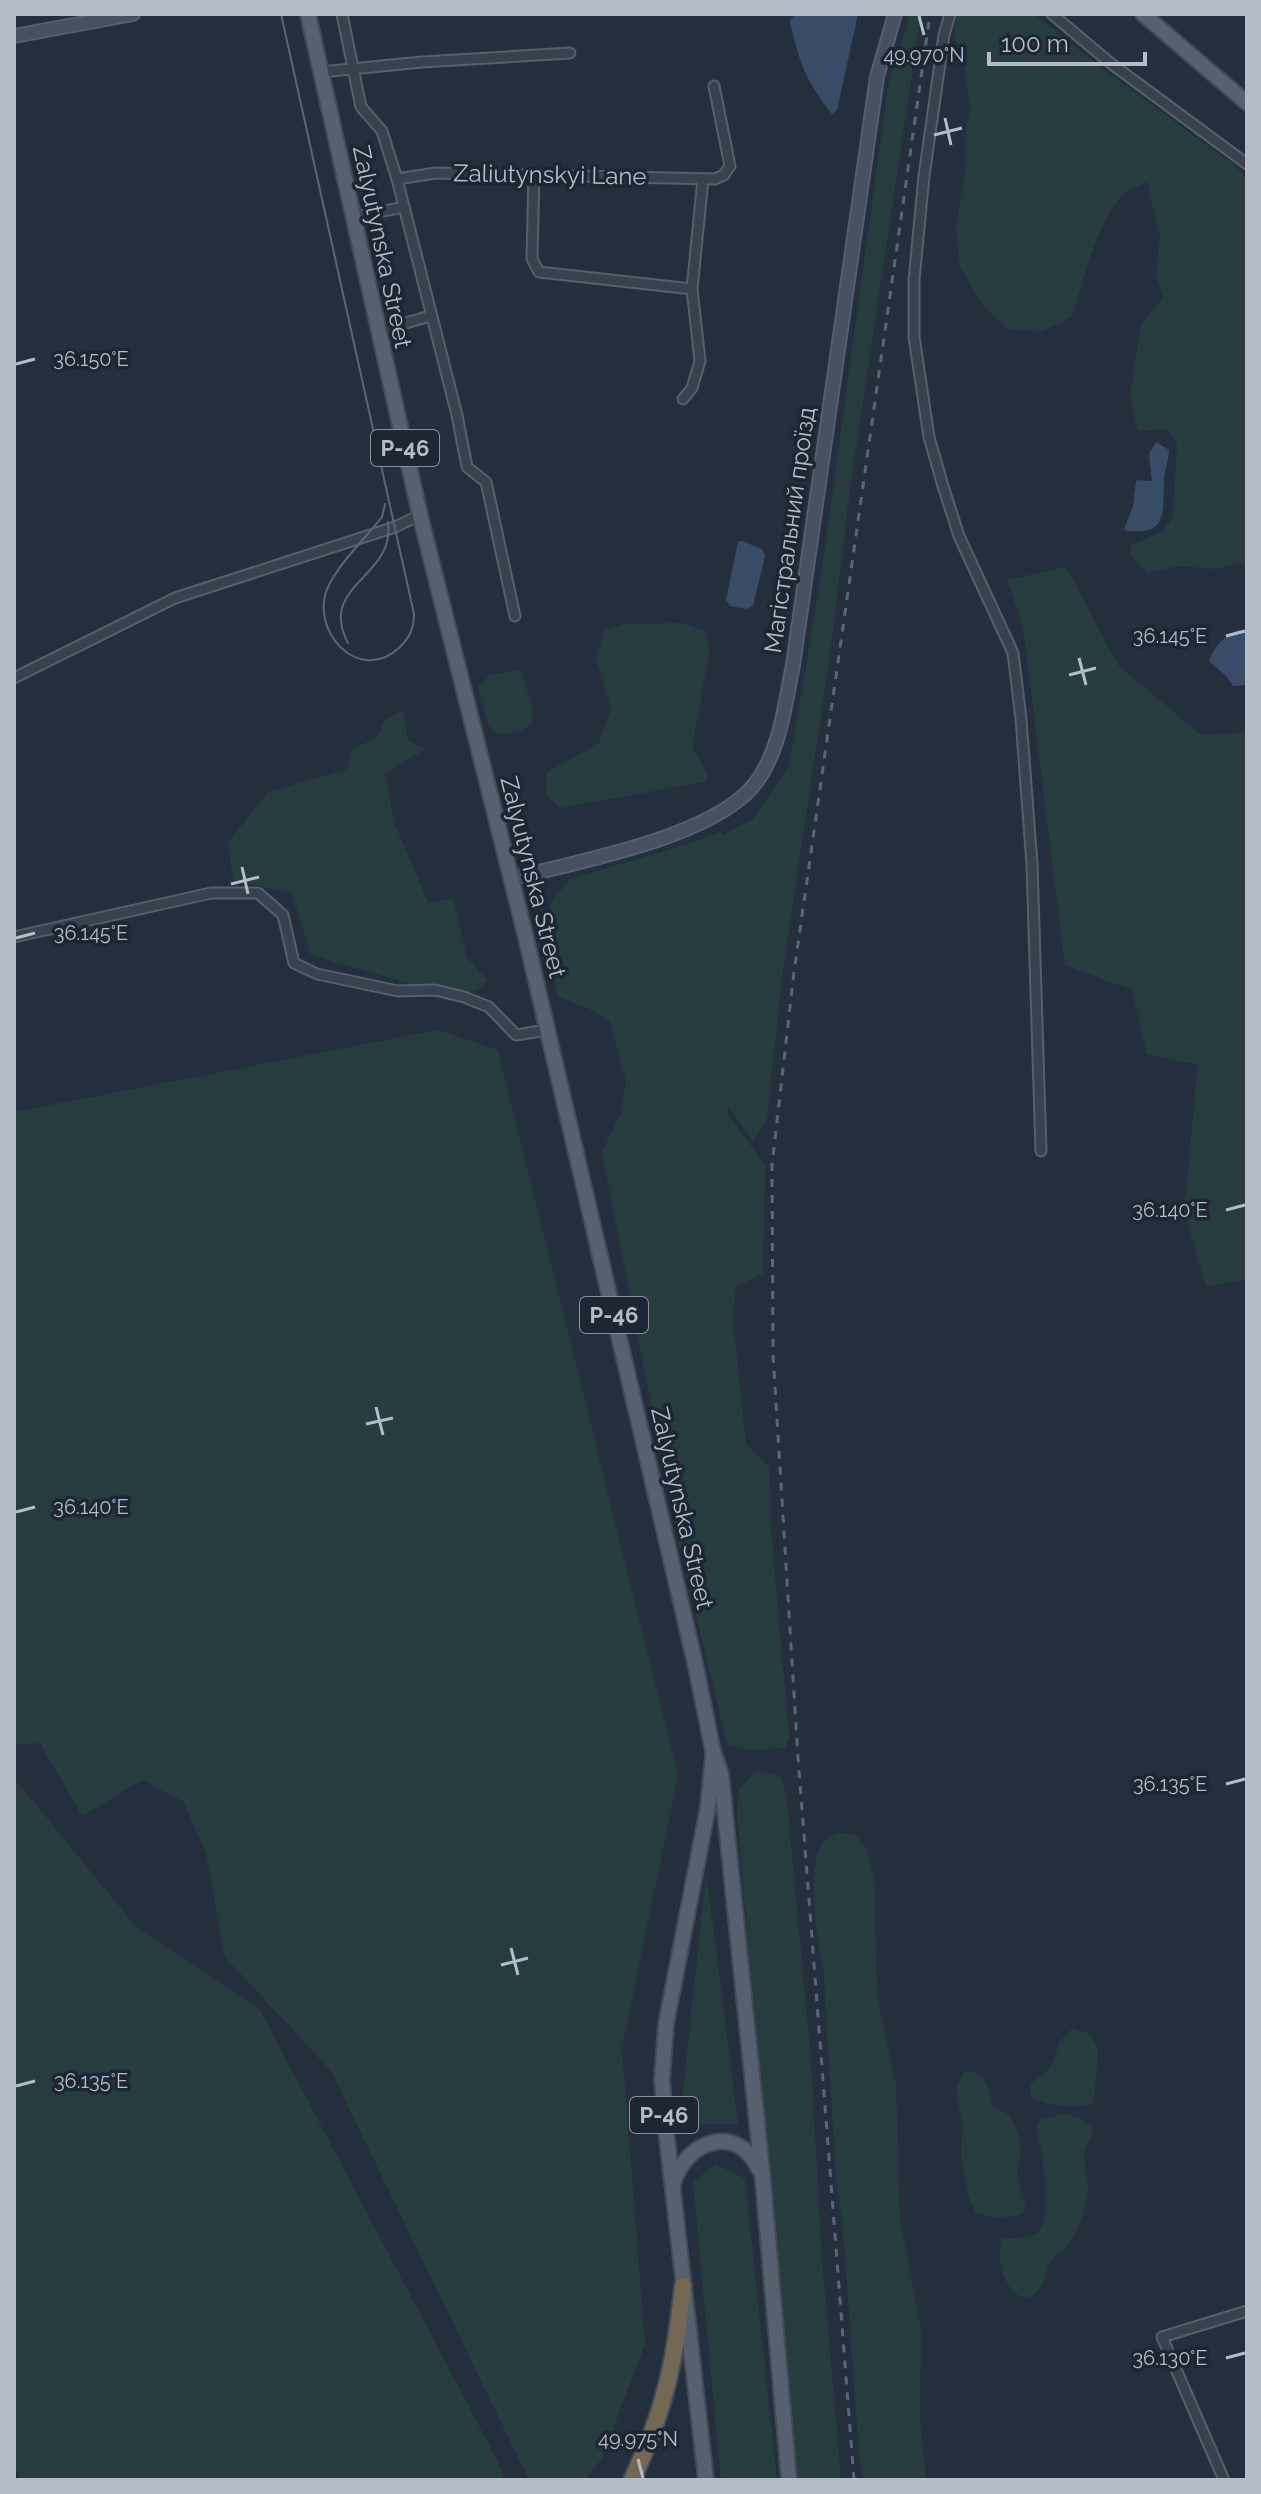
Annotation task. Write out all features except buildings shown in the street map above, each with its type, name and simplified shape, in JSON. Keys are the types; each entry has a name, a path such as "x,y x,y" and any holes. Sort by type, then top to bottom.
{"highway":[{"path":"632,2480 657,2424 669,2386 683,2286"}],"main road":[{"path":"14,36 133,14"},
{"name":"Zalyutynska Street","path":"308,14 420,515 547,1030 713,1751"},
{"name":"Магістральний проїзд","path":"510,879 671,836 717,816 757,782 778,738 793,665 877,77 895,14"},
{"path":"1143,14 1247,103"},
{"name":"Р-46","path":"713,1751 721,1774 763,2181 789,2480"},
{"name":"Р-46","path":"706,2480 671,2194 663,2103 663,2041 708,1807 713,1751"},
{"path":"671,2194 678,2169 688,2156 702,2146 717,2141 738,2145 750,2154 763,2181"}],"street":[{"path":"342,14 361,107 382,131 397,179 457,415 467,467 486,482 515,616"},
{"path":"950,14 944,35 924,176 914,280 914,337 929,437 955,524 1013,653 1032,864 1041,1151"},
{"path":"1052,14 1109,62 1247,164"},
{"path":"321,72 570,53"},
{"path":"683,399 692,388 700,361 692,289 703,179 724,175 730,166 714,86"},
{"name":"Zaliutynskyi Lane","path":"397,179 436,173 703,179"},
{"path":"534,174 532,259 539,272 692,289"},
{"path":"354,217 404,207"},
{"path":"378,331 430,316"},
{"path":"14,678 175,598 395,527 420,515"},
{"path":"14,937 211,893 258,893 283,915 294,963 311,972 398,991 435,990 464,997 489,1007 516,1035 547,1030"},
{"path":"1224,2480 1162,2337 1247,2311"}],"green space":[{"path":"910,14 921,14 850,488 830,654 783,970 767,1118 753,1141 727,1105 729,1116 765,1165 763,1274 736,1286 733,1319 746,1444 769,1466 771,1528 789,1737 785,1748 750,1750 727,1744 678,1542 602,1152 621,1113 626,1082 610,1022 588,1008 558,997 548,955 549,921 551,902 571,879 721,831 722,835 753,819 789,767 822,570 888,85"},
{"path":"956,14 1034,14 1247,178 1247,571 1242,562 1216,569 1177,566 1148,573 1131,557 1131,545 1161,532 1173,518 1177,445 1167,429 1138,431 1130,397 1141,324 1163,298 1156,273 1160,236 1147,182 1124,194 1107,218 1092,251 1072,317 1042,332 1008,329 984,307 960,267 956,228 970,111 965,66 954,36"},
{"path":"1066,567 1118,665 1201,735 1247,732 1247,1279 1206,1287 1184,1210 1198,1065 1147,1054 1132,990 1065,965 1023,627 1007,580"},
{"path":"683,623 706,631 709,653 692,748 709,776 705,782 560,808 546,795 546,773 599,743 611,709 596,657 605,630 625,624"},
{"path":"521,670 533,709 532,723 521,730 499,734 488,725 478,687 490,675"},
{"path":"403,710 408,741 425,749 385,774 394,822 428,902 453,899 467,958 487,980 478,990 451,996 311,955 292,894 233,879 228,843 268,792 348,769 352,749 377,738 385,720"},
{"path":"438,1030 498,1050 678,1776 622,2048 645,2344 602,2458 585,2480 529,2480 331,2071 225,1957 206,1854 184,1802 142,1780 82,1816 40,1743 14,1745 14,1112"},
{"path":"755,1772 773,1773 782,1778 787,1802 811,2060 821,2246 841,2480 797,2480 737,1821 738,1791"},
{"path":"14,1784 19,1784 136,1927 259,2008 496,2458 504,2476 501,2480 21,2480 14,2466"},
{"path":"836,1833 854,1834 866,1848 875,1883 876,1975 880,2011 896,2085 900,2219 921,2329 920,2421 926,2480 863,2480 859,2454 843,2230 836,2178 823,1964 814,1903 817,1855 821,1845"},
{"path":"706,1872 738,2124 706,2124 679,2131"},
{"path":"1073,2028 1090,2034 1098,2049 1094,2102 1072,2107 1036,2099 1031,2096 1030,2085 1051,2067 1060,2041"},
{"path":"964,2071 983,2078 993,2107 1009,2115 1017,2131 1021,2149 1017,2174 1026,2209 1020,2215 993,2218 976,2213 969,2197 961,2161 962,2124 956,2088"},
{"path":"1064,2114 1080,2118 1093,2128 1084,2154 1088,2185 1086,2204 1074,2235 1052,2259 1040,2288 1031,2296 1023,2297 1015,2293 1004,2275 1000,2262 1002,2239 1031,2236 1042,2227 1046,2184 1036,2127 1040,2120"},
{"path":"716,2164 745,2179 777,2480 721,2480 693,2182"}],"water":[{"path":"795,14 858,14 837,110 832,114 815,91 800,59 790,21"},
{"path":"1156,442 1169,450 1160,520 1148,530 1124,530 1133,506 1136,480 1152,481 1149,454"},
{"path":"738,542 762,549 765,556 753,606 746,609 730,606 726,600"},
{"path":"1237,630 1247,631 1247,685 1233,686 1209,661 1220,643"}],"tram line":[{"path":"281,14 414,614 411,632 400,647 384,658 368,660 353,656 340,647 325,618 324,602 329,585 346,559 382,517 385,504"},
{"path":"348,643 341,623 342,607 381,556 387,541 388,522"}],"railway":[{"path":"854,2480 798,1758 773,1355 772,1165 794,972 930,14"}]}
